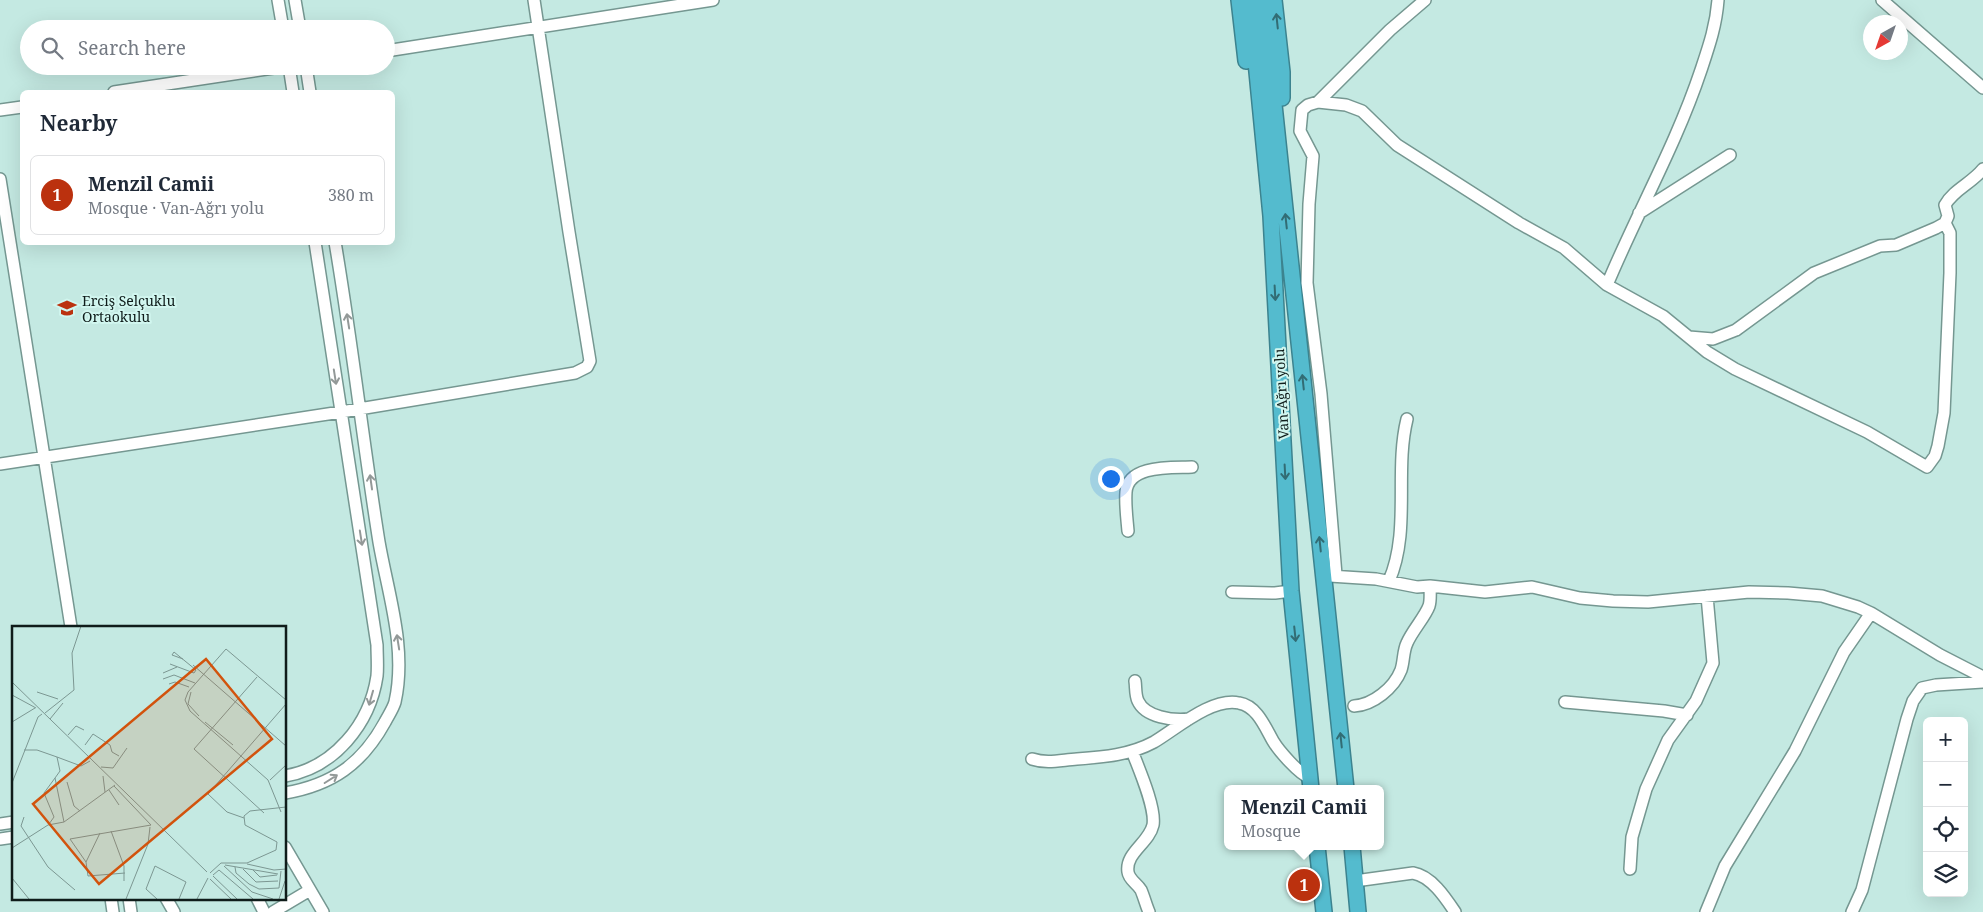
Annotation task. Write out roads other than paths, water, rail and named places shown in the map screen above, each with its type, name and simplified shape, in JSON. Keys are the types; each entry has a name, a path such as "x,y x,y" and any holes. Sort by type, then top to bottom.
{"highway":[{"path":"1239,0 1249,86 1272,157"},
{"name":"Van-Ağrı yolu","path":"1250,0 1272,157 1271,216 1291,591 1311,783"},
{"path":"1263,0 1272,157 1330,577 1346,785"},
{"path":"1272,157 1282,124 1282,72 1274,0"},
{"path":"1317,850 1324,912"},
{"path":"1352,850 1358,912"}],"street":[{"path":"278,0 281,20"},
{"path":"295,0 298,20"},
{"path":"0,464 361,409 575,373 587,367 590,361 534,0"},
{"path":"395,50 713,0"},
{"path":"1318,102 1390,30 1425,0"},
{"path":"1607,285 1676,136 1716,24 1718,0"},
{"path":"1882,0 1983,88"},
{"path":"127,90 228,75"},
{"path":"289,75 292,90"},
{"path":"307,75 310,90"},
{"path":"1945,223 1950,233 1950,273 1944,413 1935,456 1927,467 1867,432 1735,369 1707,352 1663,316 1607,285 1564,248 1519,223 1397,145 1362,112 1346,105 1318,102 1308,105 1302,110 1300,131 1313,156 1309,204 1307,283 1321,394 1330,577 1389,581 1417,587 1430,586 1485,592 1532,587 1580,598 1613,601 1648,602 1749,592 1822,596 1871,613 1940,655 1983,676"},
{"path":"0,110 20,106"},
{"path":"1639,213 1730,155"},
{"path":"1690,337 1713,339 1736,330 1814,273 1880,246 1896,245 1945,223 1948,216 1945,205 1950,197 1983,169"},
{"path":"0,179 71,626"},
{"path":"286,776 318,764 338,750 356,731 370,704 377,676 377,645 315,245"},
{"path":"286,794 323,784 348,768 366,751 394,704 400,672 399,647 379,541 335,245"},
{"path":"1389,581 1393,572 1401,536 1401,465 1403,437 1407,419"},
{"path":"1128,531 1126,492 1127,485 1131,479 1137,474 1160,468 1192,467"},
{"path":"1354,706 1362,706 1370,702 1389,688 1396,680 1402,668 1406,645 1429,606 1430,586"},
{"path":"1232,592 1276,593 1291,591"},
{"path":"1630,868 1632,837 1646,789 1668,740 1696,702 1713,663 1706,596"},
{"path":"1706,912 1725,866 1795,751 1844,652 1871,613"},
{"path":"1954,684 1957,663"},
{"path":"1135,680 1138,702 1144,709 1170,719 1191,719"},
{"path":"1852,912 1862,890 1897,752 1913,701 1922,688 1983,682"},
{"path":"1032,759 1050,762 1094,759 1132,751 1153,742 1210,707 1236,702 1251,709 1265,724 1274,742 1295,768 1311,783"},
{"path":"1565,702 1664,711 1687,715"},
{"path":"1132,751 1154,815 1152,827 1146,839 1133,854 1128,864 1128,873 1140,889 1149,912"},
{"path":"286,849 323,912"},
{"path":"1355,881 1413,873 1422,874 1444,896 1455,912"},
{"path":"273,912 310,890"},
{"path":"167,900 174,912"},
{"path":"258,900 264,912"}],"place":[{"name":"Erciş Selçuklu Ortaokulu","path":"67,308"},
{"name":"Menzil Camii","path":"1304,885"}]}
